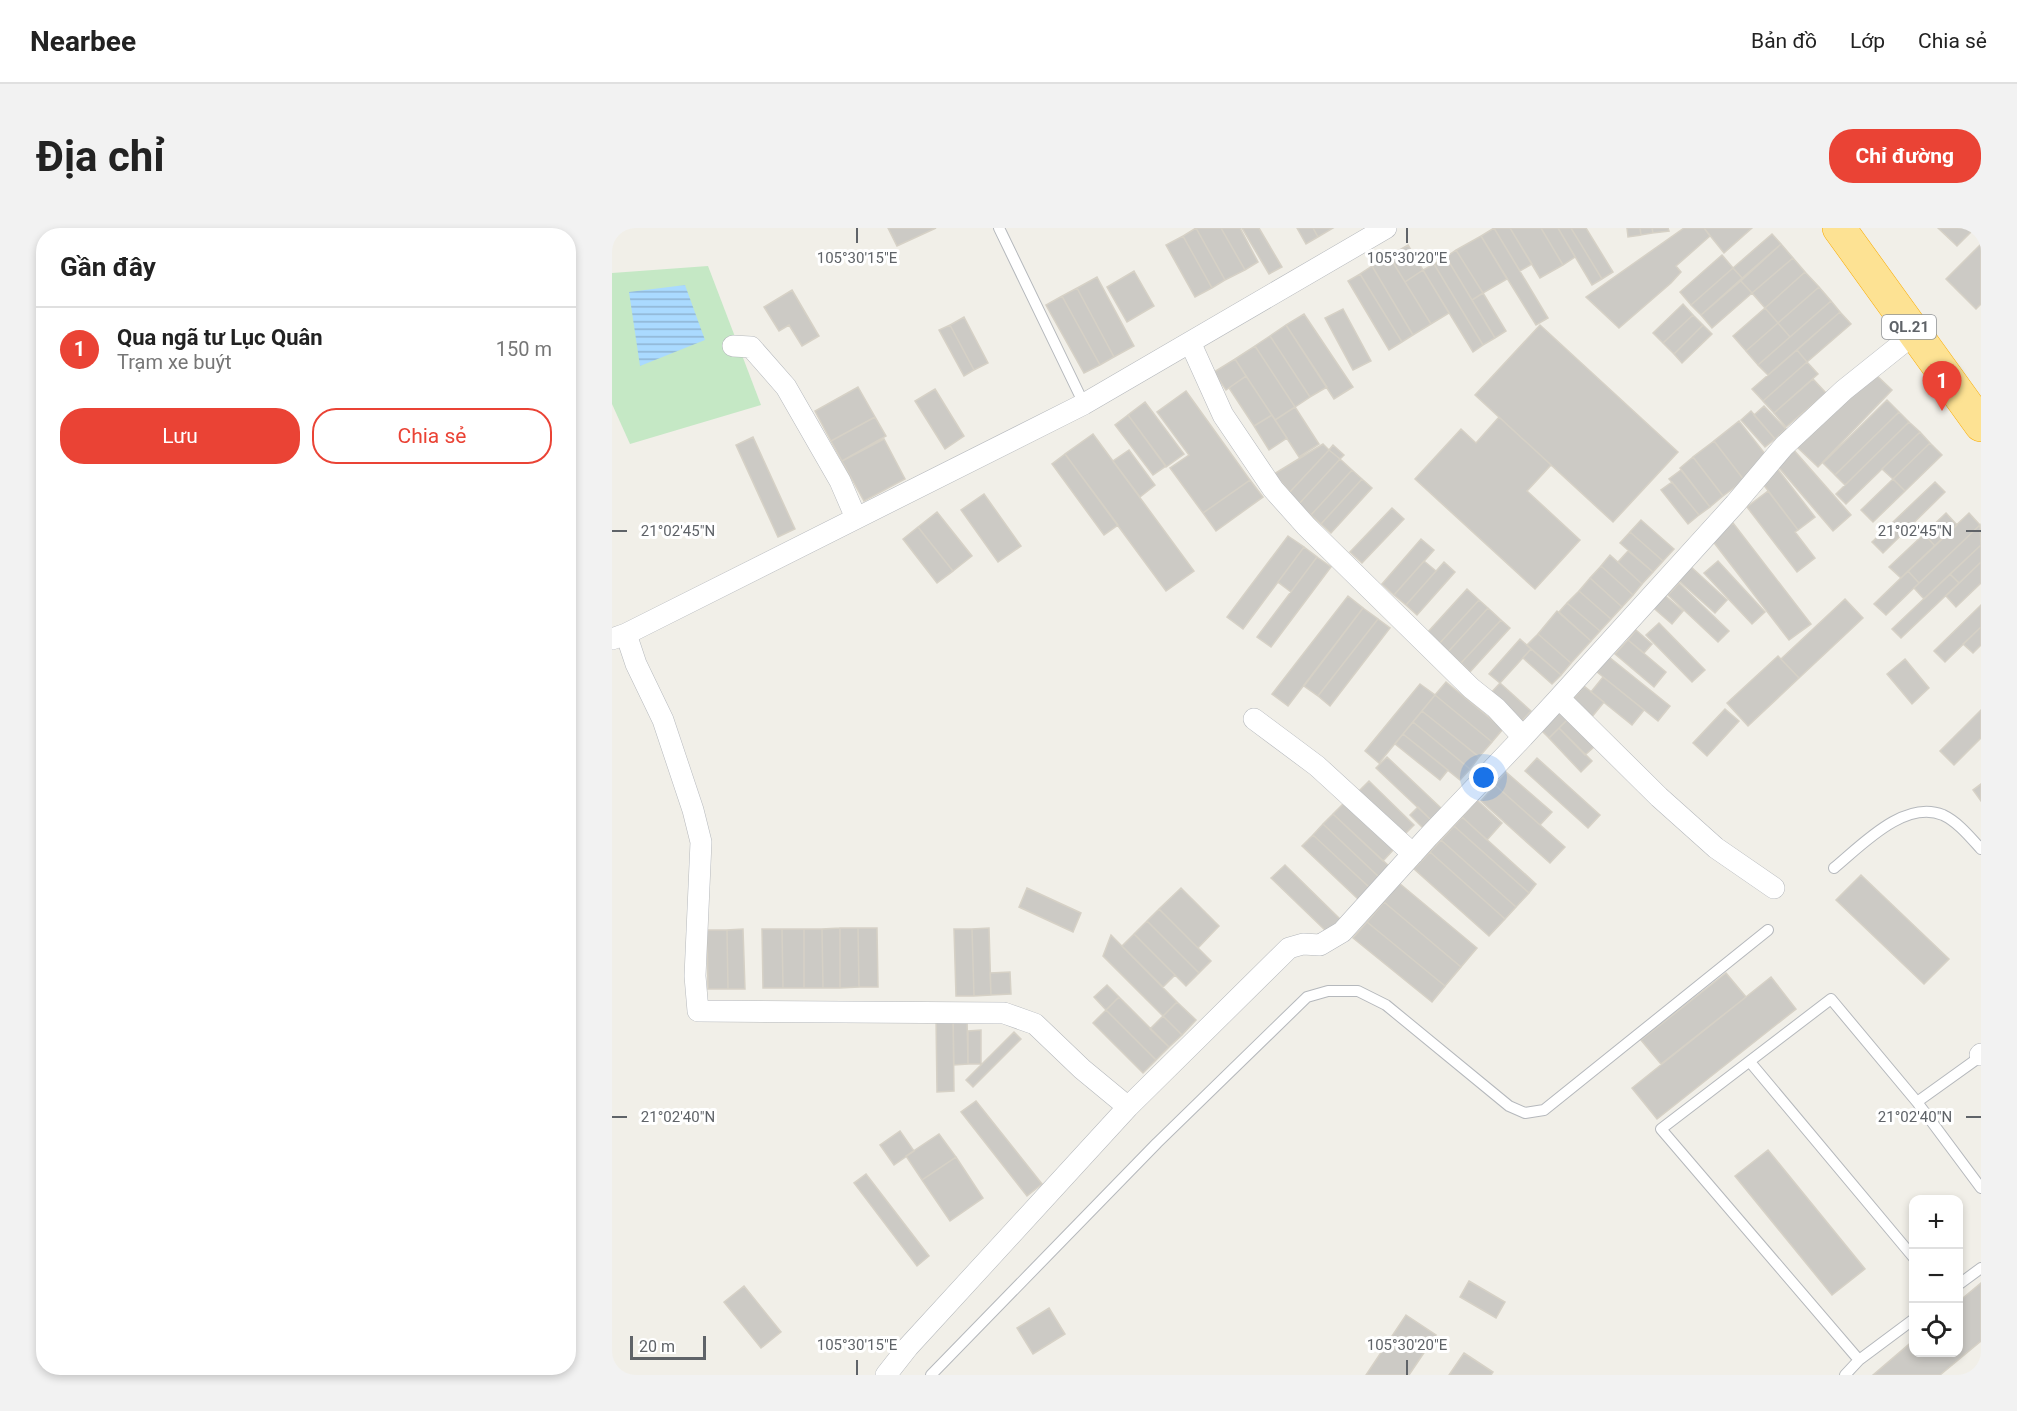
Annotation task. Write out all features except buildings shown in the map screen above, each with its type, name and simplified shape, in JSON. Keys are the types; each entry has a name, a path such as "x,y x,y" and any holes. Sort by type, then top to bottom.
{"highway":[{"name":"QL.21","path":"1839,228 1981,425"}],"street":[{"path":"1128,1107 1082,1069 1035,1024 1004,1012 698,1011 695,976 701,842 693,810 663,720 636,664 619,636 1084,404 1386,228"},
{"path":"885,1375 1128,1107 1289,948 1303,944 1320,945 1342,932 1559,698 1785,446 1844,390 1914,334"},
{"path":"1190,342 1223,415 1273,489 1306,526 1471,688 1496,708 1523,737"},
{"path":"734,346 751,347 786,387 840,481 856,518"},
{"path":"1559,698 1659,797 1716,848 1774,888"},
{"path":"1254,719 1317,766 1413,854"}],"lane":[{"path":"999,228 1084,404"},
{"path":"1834,868 1890,823 1910,814 1925,812 1942,815 1957,825 1981,849"},
{"path":"931,1375 1157,1143 1307,997 1328,991 1358,991 1386,1005 1509,1106 1525,1113 1544,1110 1768,930"},
{"path":"1859,1360 1661,1129 1831,999 1917,1102 1981,1188"},
{"path":"1917,1102 1981,1055"},
{"path":"1750,1062 1909,1252"},
{"path":"1963,1282 1981,1268"},
{"path":"1845,1375 1859,1360 1909,1323"}],"green space":[{"path":"708,266 761,405 630,444 612,404 612,273"}],"water":[{"path":"685,285 705,340 640,366 629,292"}],"place":[{"name":"Qua ngã tư Lục Quân","path":"1942,411"}]}
